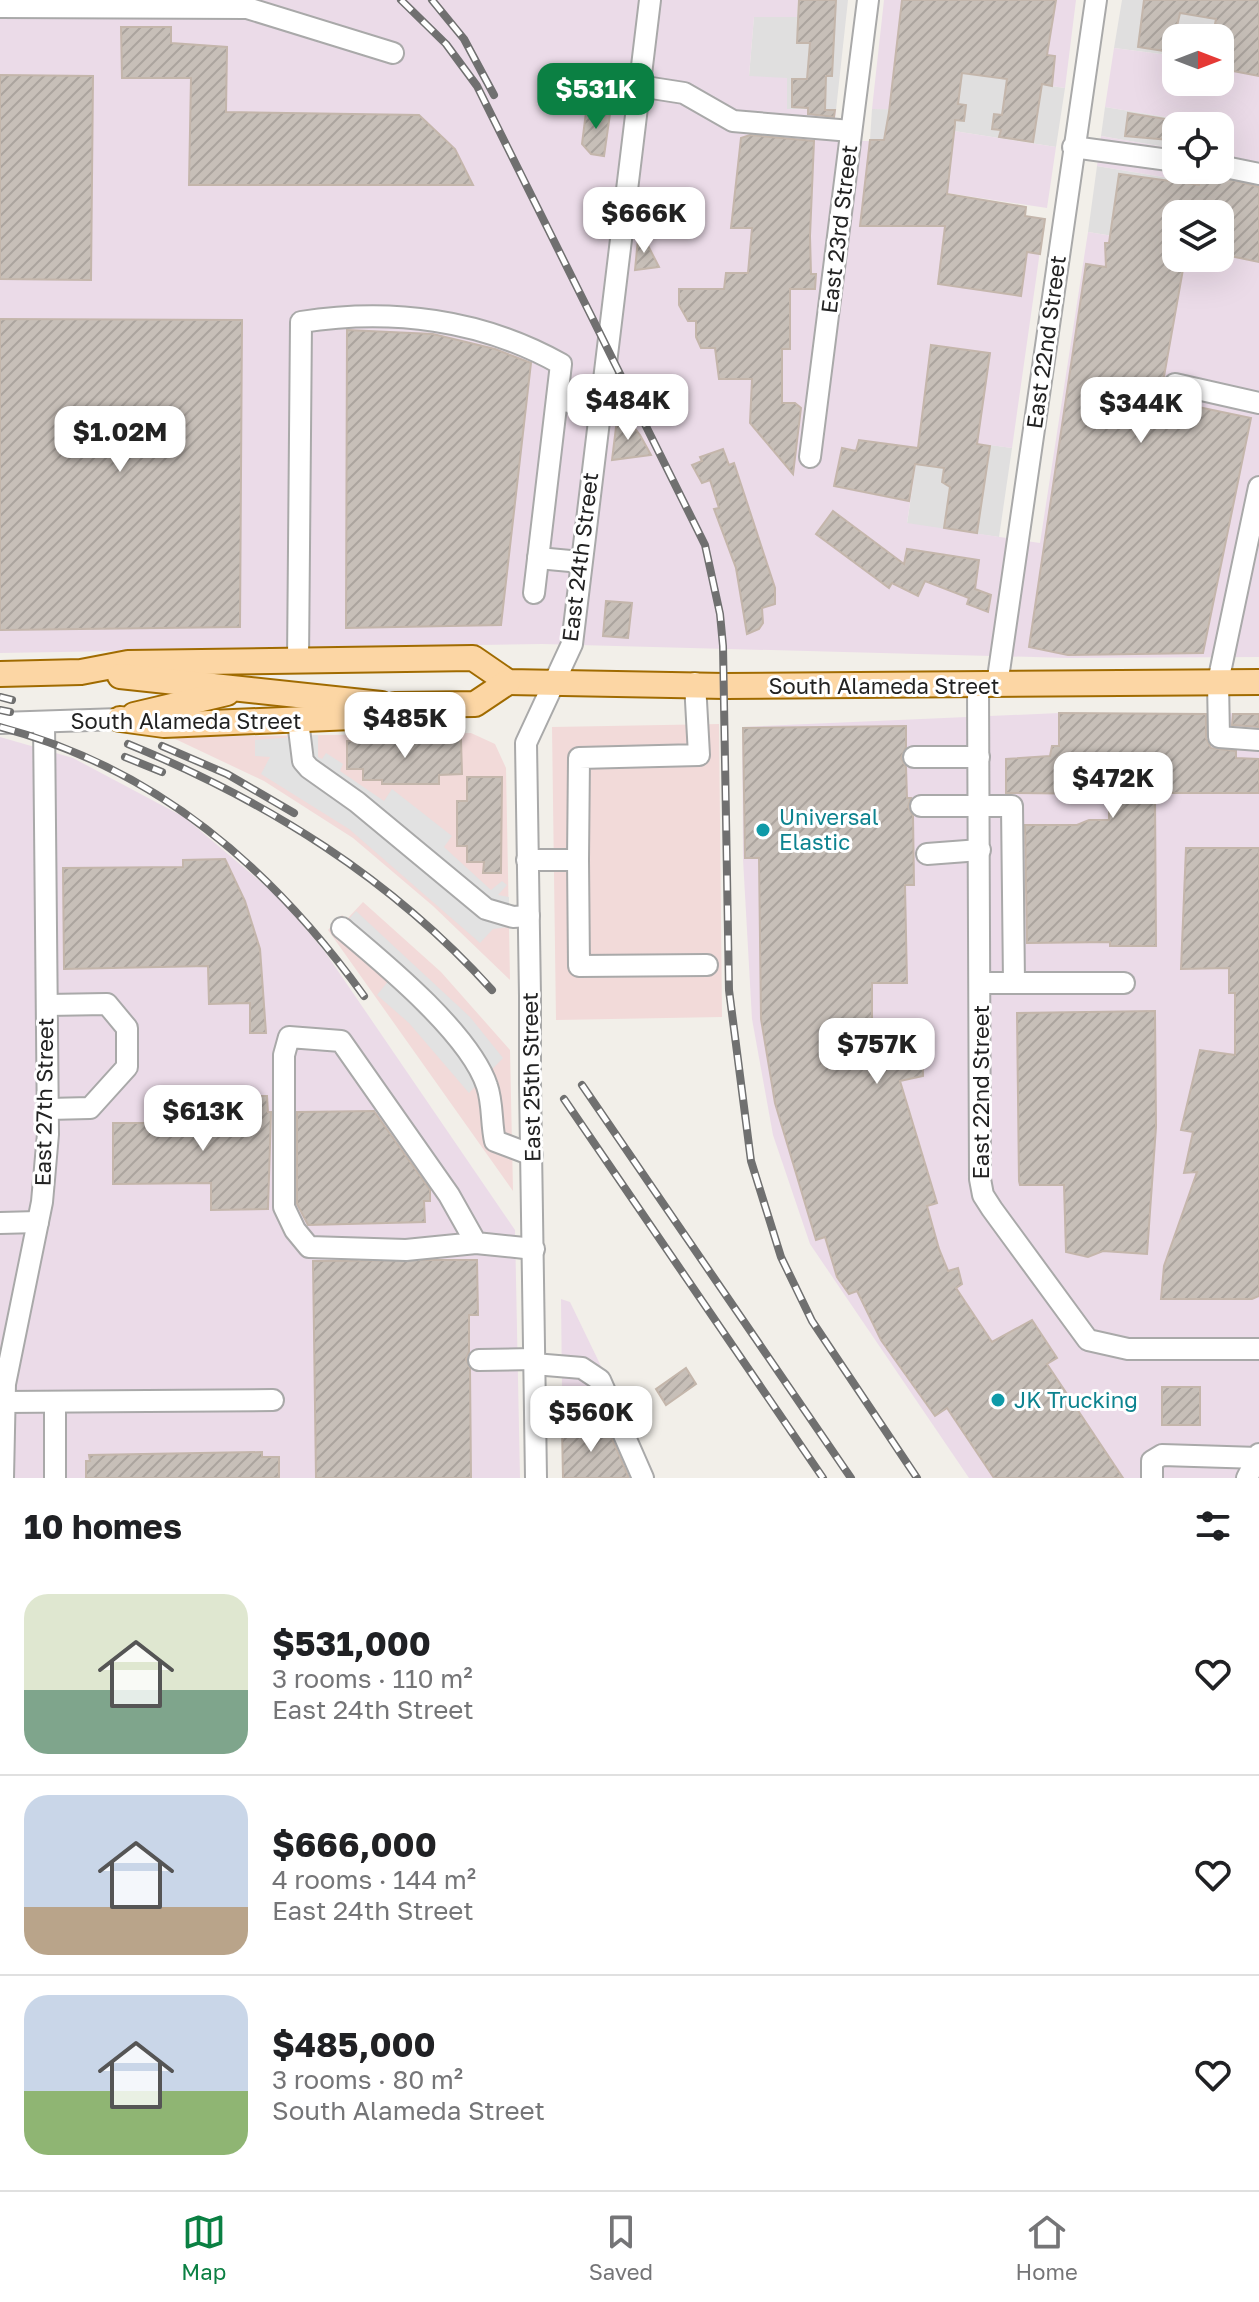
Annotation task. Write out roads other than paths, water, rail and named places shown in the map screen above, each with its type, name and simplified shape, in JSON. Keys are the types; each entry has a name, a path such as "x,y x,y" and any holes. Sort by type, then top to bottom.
{"main road":[{"path":"81,672 128,663 473,658 508,682"},
{"path":"120,719 363,660"},
{"path":"0,674 81,672 395,705"},
{"name":"South Alameda Street","path":"120,719 152,725 352,717 395,705 475,704 508,682 988,685 1259,682"}],"street":[{"name":"East 24th Street","path":"553,682 572,644 598,407 650,0"},
{"name":"East 23rd Street","path":"810,457 868,0"},
{"name":"East 22nd Street","path":"1096,0 979,757 983,1195 1088,1340 1128,1349 1259,1349"},
{"path":"0,7 176,3 247,8 393,53"},
{"path":"639,86 684,93 733,121 851,131"},
{"path":"1073,147 1162,159"},
{"path":"1234,169 1259,174"},
{"path":"298,661 301,322 351,314 404,317 501,335 561,364 534,593"},
{"path":"1175,384 1259,403"},
{"path":"557,400 598,407"},
{"path":"1259,487 1218,682 1219,737 1259,740"},
{"path":"538,558 581,562"},
{"name":"East 25th Street","path":"536,1478 526,743 553,682"},
{"path":"695,683 699,755 579,758 579,966 707,965"},
{"name":"South Alameda Street","path":"0,723 120,719"},
{"path":"298,721 303,761 309,768 357,802 486,909 513,917 529,916"},
{"name":"East 27th Street","path":"3,1478 3,1402 38,1222 48,1109 44,722"},
{"path":"914,757 979,757"},
{"path":"921,806 1012,806 1014,983"},
{"path":"927,854 980,850"},
{"path":"527,860 578,860"},
{"path":"342,928 408,983 472,1058 488,1087 495,1141 532,1155"},
{"path":"980,983 1124,983"},
{"path":"47,1005 107,1004 127,1028 127,1067 90,1108 48,1109"},
{"path":"476,1243 449,1195 341,1041 289,1037 284,1055 284,1207 295,1230 309,1247 406,1250 476,1243 534,1249"},
{"path":"0,1223 38,1222"},
{"path":"479,1360 582,1368 600,1380 643,1478"},
{"path":"3,1402 273,1400"},
{"path":"55,1402 55,1478"},
{"path":"1152,1478 1152,1461 1162,1455 1258,1457 1247,1478"}],"railway":[{"path":"401,0 446,44 477,86 705,545 720,614 723,646 729,990 751,1161 781,1257 812,1321 917,1478"},
{"path":"432,0 464,39 494,95"},
{"path":"0,697 12,700"},
{"path":"0,710 10,712"},
{"path":"0,727 57,745 110,768 159,796 206,829 250,865 290,906 364,996"},
{"path":"128,744 229,791 324,846 412,912 492,990"},
{"path":"162,746 227,774 294,813"},
{"path":"125,757 162,772"},
{"path":"582,1085 851,1478"},
{"path":"564,1099 823,1478"}],"place":[{"name":"Universal Elastic","path":"763,830"},
{"name":"JK Trucking","path":"998,1400"}]}
